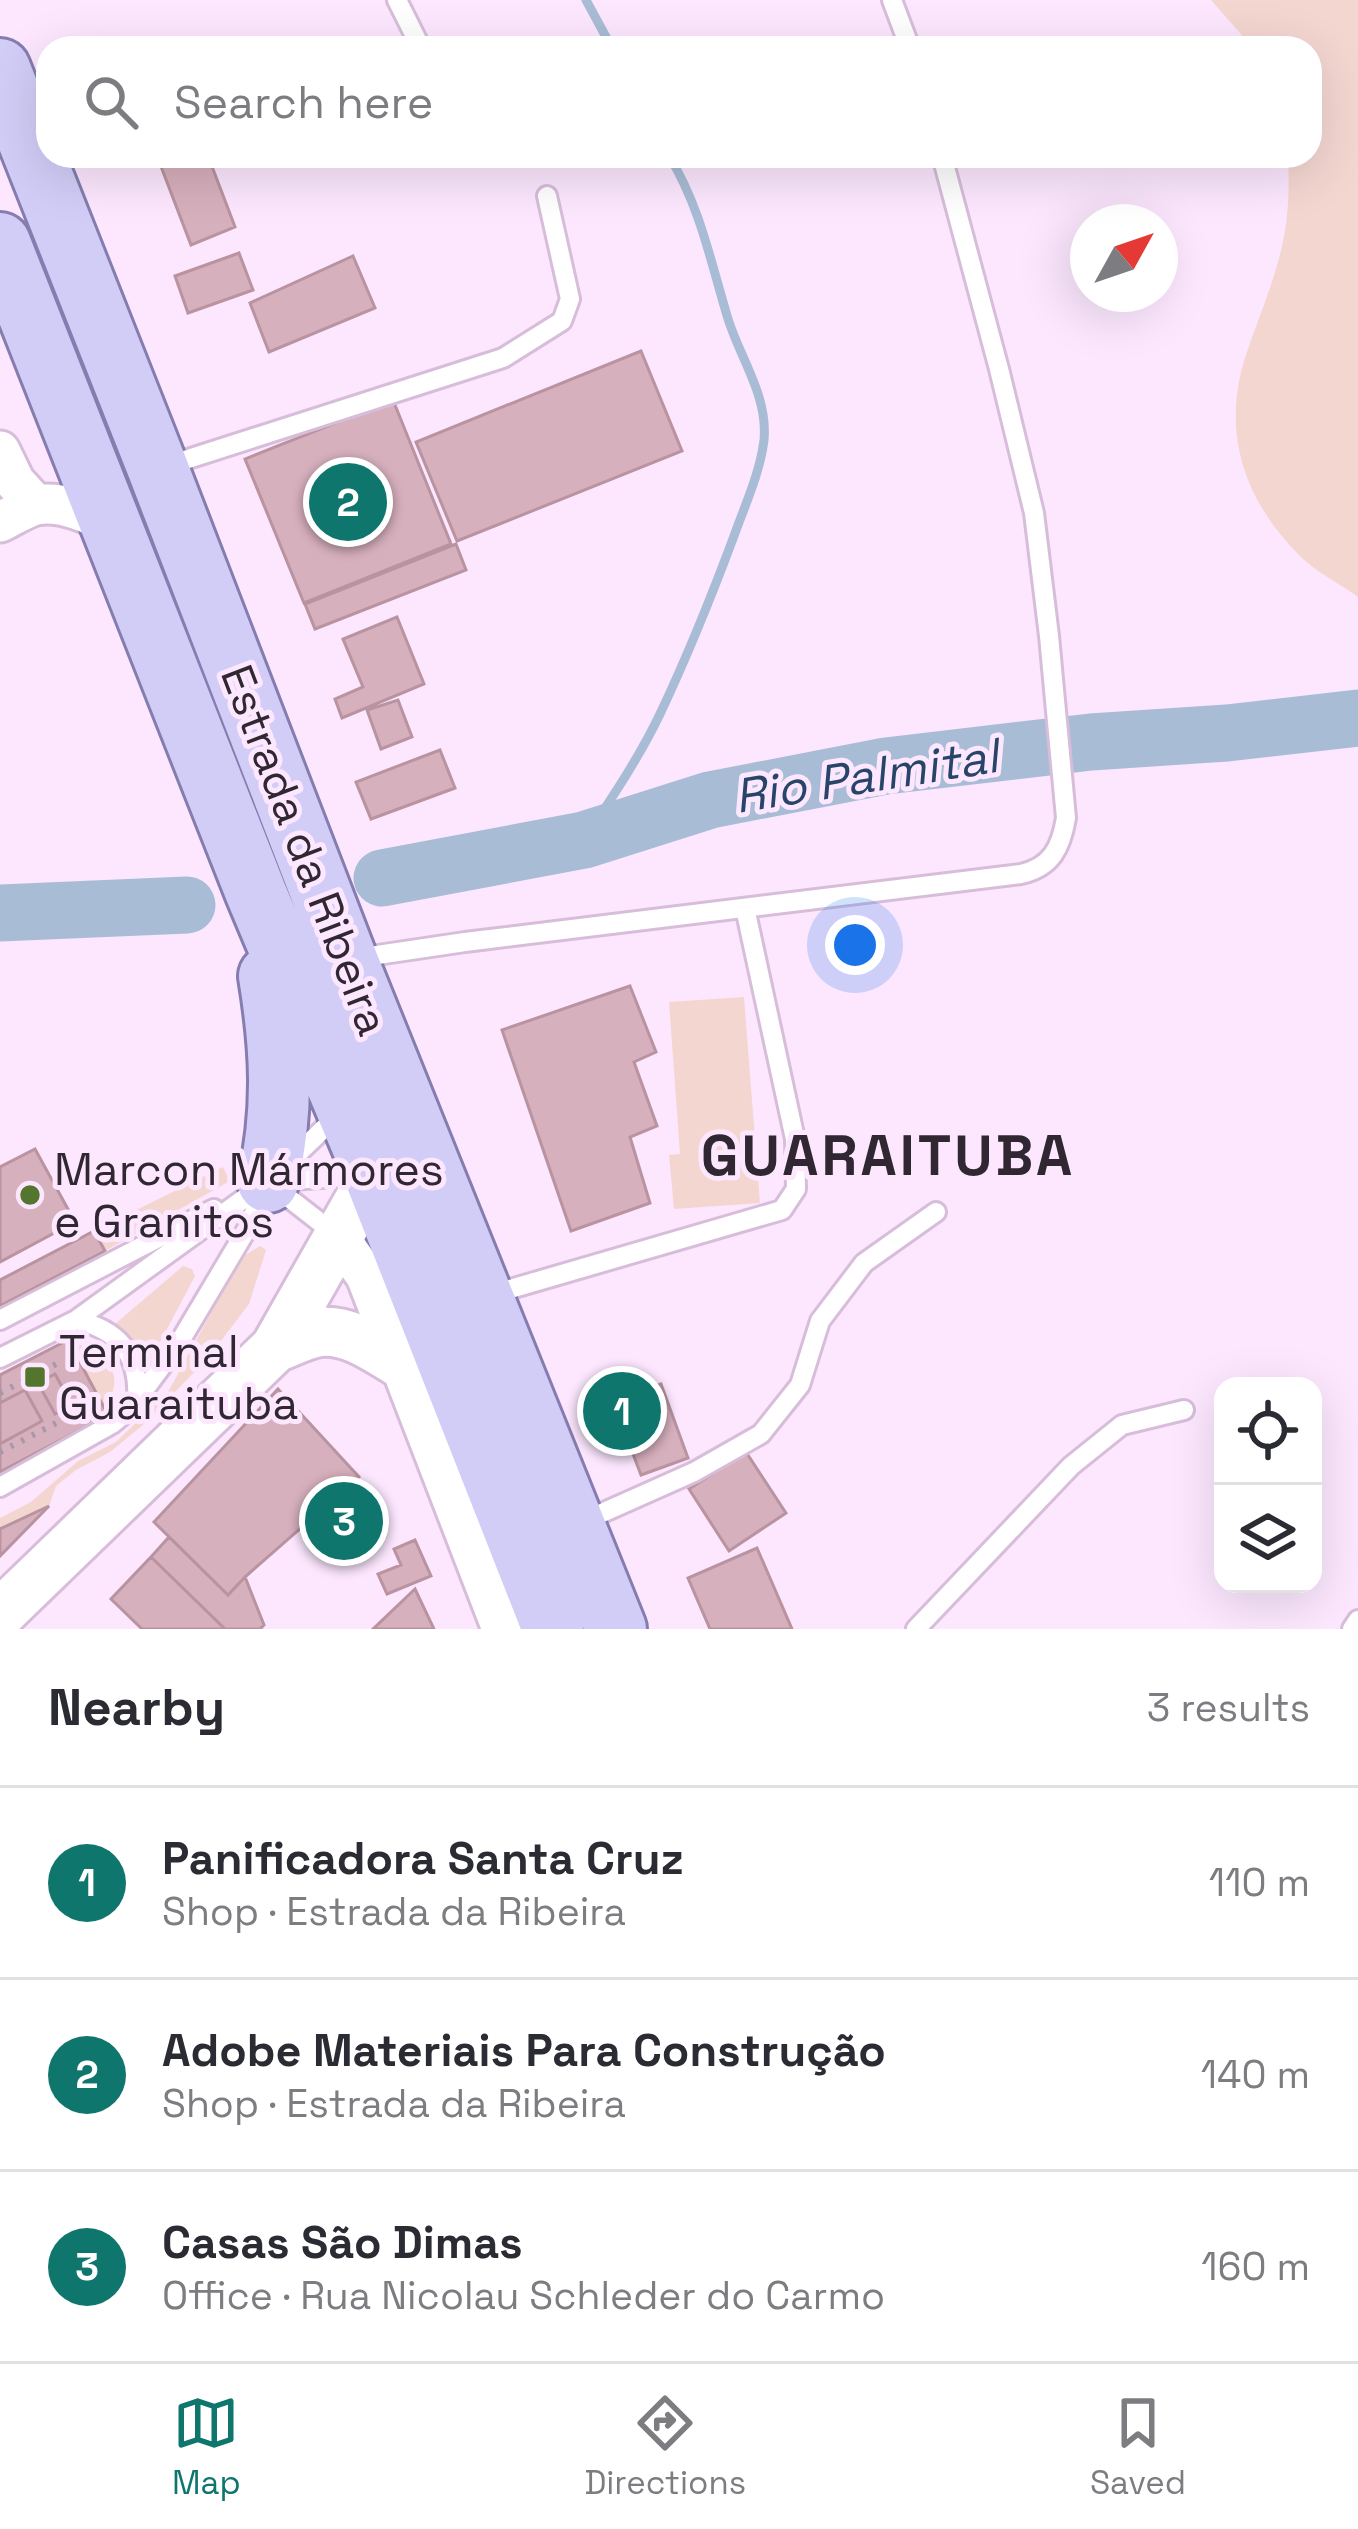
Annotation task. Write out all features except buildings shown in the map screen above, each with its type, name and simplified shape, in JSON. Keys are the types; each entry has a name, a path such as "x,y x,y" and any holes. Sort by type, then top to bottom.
{"main road":[{"name":"Estrada da Ribeira","path":"0,69 36,131"},
{"name":"Estrada da Ribeira","path":"50,168 158,469 346,960 370,1036 433,1173 616,1629"},
{"name":"Estrada da Ribeira","path":"0,243 256,893 349,1097 374,1174 553,1629"},
{"path":"256,893 271,986 280,1100 268,1181"},
{"path":"374,1174 433,1173"}],"street":[{"path":"0,451 15,482 36,505"},
{"path":"0,522 36,505 83,510 110,524"},
{"path":"0,1615 274,1348 374,1174"},
{"path":"338,1235 366,1276 502,1629"},
{"path":"274,1348 320,1332 343,1334 400,1363"}],"lane":[{"path":"397,0 415,36"},
{"path":"892,0 906,36"},
{"path":"346,960 1039,870 1053,857 1066,818 1034,513 945,168"},
{"path":"158,469 503,358 562,321 570,299 547,196"},
{"path":"482,1297 782,1210 796,1189 795,1138 745,908"},
{"path":"0,1358 76,1320 268,1181 349,1097"},
{"path":"0,1319 268,1181 374,1174"},
{"path":"268,1181 338,1235"},
{"path":"0,1486 112,1424 137,1401 247,1229 268,1181"},
{"path":"574,1526 694,1472 761,1434 800,1385 820,1321 864,1263 937,1212"},
{"path":"76,1320 111,1333 124,1347 134,1363 137,1401"},
{"path":"916,1629 1071,1466 1122,1425 1184,1410"},
{"path":"1352,1629 1358,1620"}],"path":[{"path":"0,1394 62,1361"},
{"path":"0,1452 68,1417"}],"shaded area":[{"path":"1211,0 1358,0 1358,597 1311,566 1280,533 1252,489 1237,440 1244,361 1284,238 1288,168 1322,168 1322,36 1242,36"},
{"path":"744,997 760,1203 674,1209 669,1155 680,1154 669,1002"},
{"path":"223,1167 230,1181 105,1251 94,1231"},
{"path":"260,1246 266,1250 249,1304 209,1357 143,1425 56,1486 49,1506 0,1529 0,1518 31,1502 78,1461 116,1442 168,1392 226,1277"},
{"path":"183,1266 195,1276 148,1365 135,1342 115,1324"},
{"path":"81,1345 100,1354 112,1369 114,1388 103,1406 71,1346"}],"waterway":[{"path":"586,0 606,36"},
{"path":"584,840 634,762 670,692 747,501 764,440 758,393 728,319 697,215 676,168"},
{"name":"Rio Palmital","path":"382,878 584,840 710,800 886,766 1358,718"},
{"name":"Rio Palmital","path":"0,913 187,905"}],"place":[{"name":"Adobe Materiais Para Construção","path":"348,502"},
{"name":"Marcon Mármores e Granitos","path":"30,1195"},
{"name":"Terminal Guaraituba","path":"35,1377"},
{"name":"Panificadora Santa Cruz","path":"622,1411"},
{"name":"Casas São Dimas","path":"344,1521"}],"district":[{"name":"GUARAITUBA","path":"888,1155"}]}
